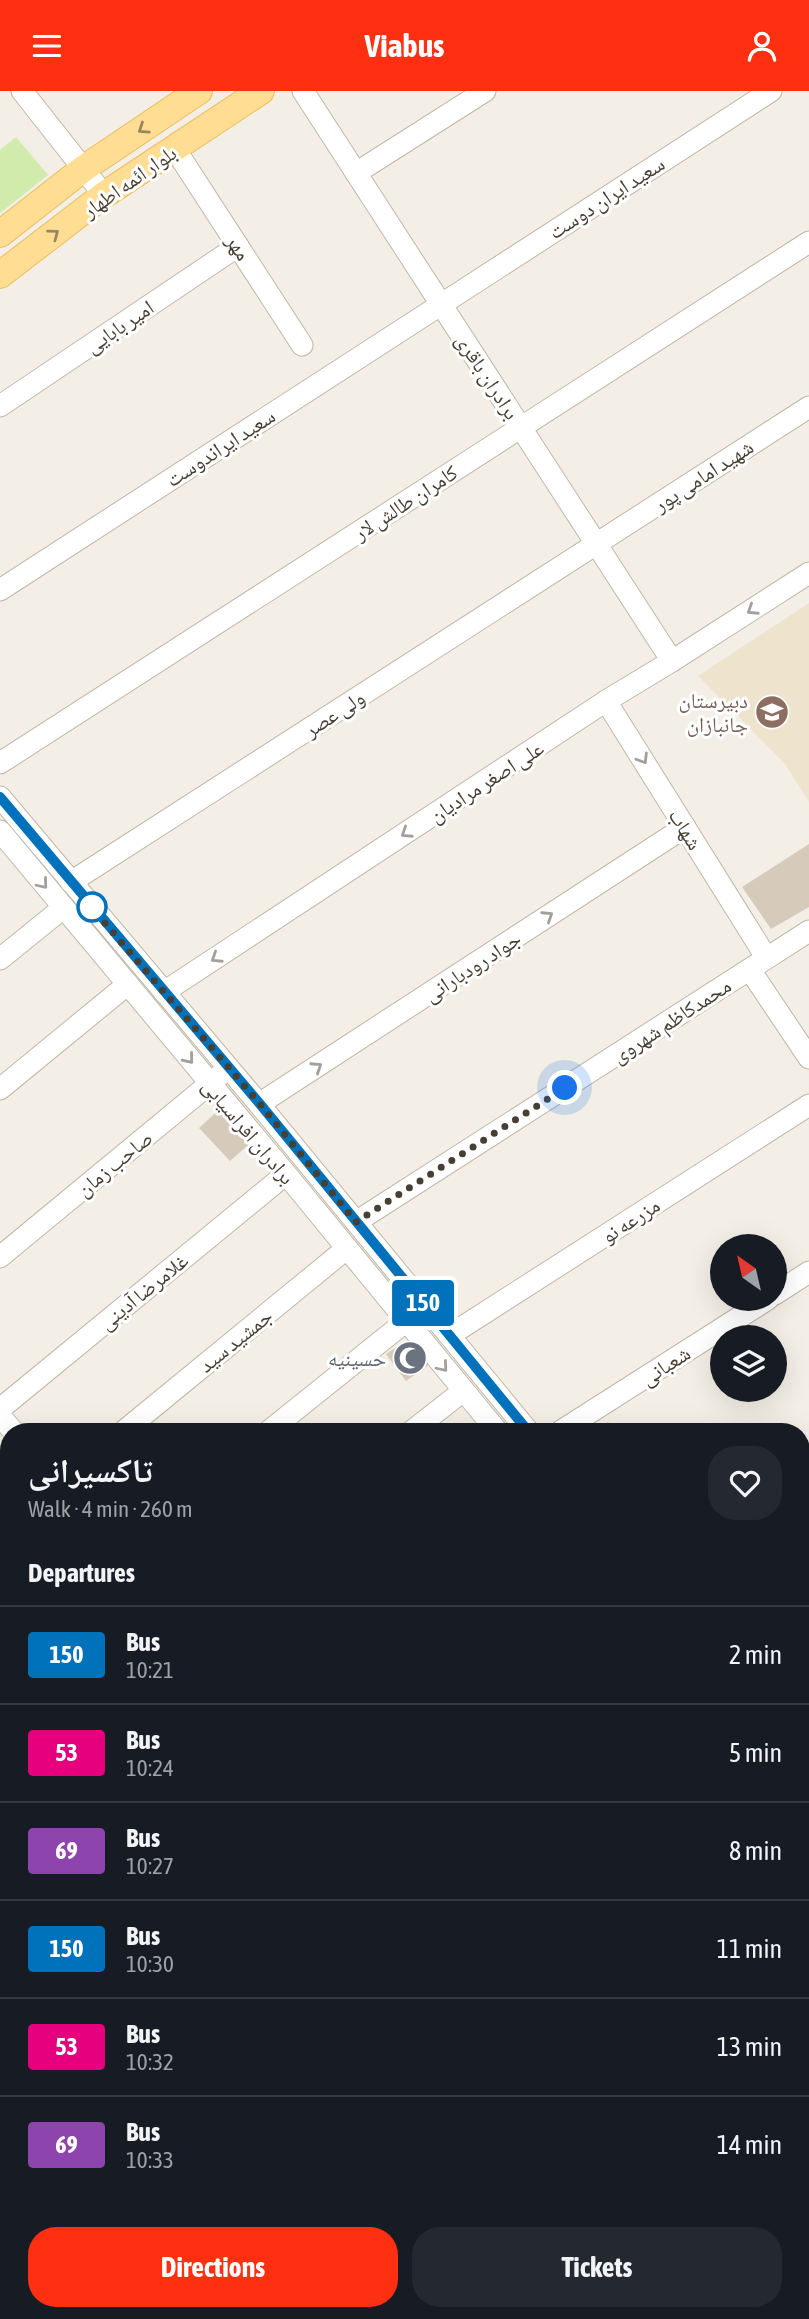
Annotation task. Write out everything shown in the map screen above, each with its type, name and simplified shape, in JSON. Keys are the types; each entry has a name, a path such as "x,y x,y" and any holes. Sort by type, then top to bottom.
{"main road":[{"name":"بلوار ائمه اطهار","path":"0,234 83,169 199,91"},
{"name":"بلوار ائمه اطهار","path":"0,275 104,195 261,91"}],"street":[{"path":"22,91 104,195"},
{"name":"برادران باقری","path":"303,91 673,661"},
{"path":"356,173 485,91"},
{"name":"سعید ایران دوست","path":"441,304 771,91"},
{"name":"مهر","path":"175,149 302,345"},
{"name":"کامران طالش لار","path":"0,762 809,242"},
{"name":"امیر بابایی","path":"0,405 238,247"},
{"name":"سعید ایراندوست","path":"0,590 441,304"},
{"name":"شهید امامی پور","path":"596,544 809,407"},
{"name":"ولی عصر","path":"71,882 596,544"},
{"name":"علی اصغر مرادیان","path":"164,992 606,701 673,661 809,572"},
{"name":"شهاب","path":"606,701 685,827 809,1058"},
{"name":"برادران افراسیابی","path":"0,797 260,1104 522,1423"},
{"name":"جواد رودبارانی","path":"260,1104 685,827"},
{"name":"برادران افراسیابی","path":"0,833 490,1423"},
{"path":"0,959 63,908"},
{"name":"محمدکاظم شهروی","path":"356,1222 809,931"},
{"path":"0,1089 128,984"},
{"name":"صاحب زمان","path":"0,1257 229,1068"},
{"name":"مزرعه نو","path":"450,1335 809,1105"},
{"name":"غلامرضا آدینی","path":"0,1409 286,1174"},
{"name":"جمشید سید","path":"134,1423 346,1249"},
{"path":"788,1286 809,1272"},
{"name":"شعبانی","path":"574,1423 749,1311"},
{"path":"279,1423 405,1322"},
{"path":"422,1423 463,1391"}],"shaded area":[{"name":"دبیرستان جانبازان","path":"809,603 809,802 785,764 698,676"}],"green space":[{"path":"16,137 48,175 0,213 0,150"}],"building":[{"path":"809,844 809,907 771,929 742,887"},
{"path":"224,1105 255,1139 230,1161 199,1128"},
{"name":"حسینیه","path":"417,1339 433,1362 406,1381 386,1354 406,1341"}],"bus line":[{"name":"150","path":"0,797 260,1104 522,1423"}],"place":[{"name":"دبیرستان جانبازان","path":"772,712"},
{"name":"حسینیه","path":"410,1358"}],"route":[{"path":"92,907 86,901 260,1104 356,1222 565,1088"}]}
